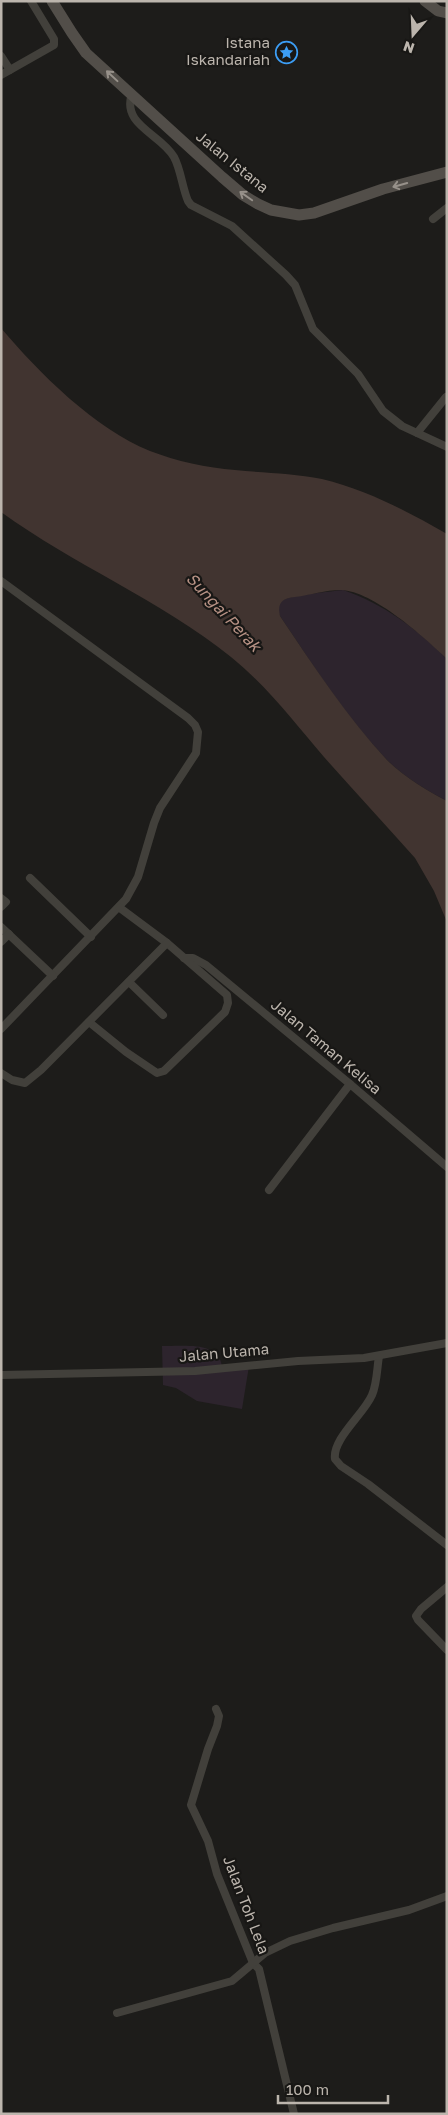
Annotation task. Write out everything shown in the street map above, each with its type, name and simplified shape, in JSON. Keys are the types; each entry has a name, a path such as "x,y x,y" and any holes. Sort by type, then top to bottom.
{"street":[{"path":"1,75 54,45 54,39 31,1"},
{"name":"Jalan Istana","path":"52,1 86,52 243,195 271,210 299,214 314,213 383,190 447,172"},
{"path":"425,1 438,10 447,13"},
{"path":"1,56 10,70"},
{"path":"132,94 128,103 131,114 173,155 191,205 232,226 286,275 294,285 314,330 358,374 383,410 402,426 447,447"},
{"path":"433,219 447,208"},
{"path":"417,433 446,397"},
{"path":"1,581 188,718 195,725 198,732 196,753 160,808 138,877 120,908 1,1029"},
{"path":"30,878 91,938"},
{"path":"1,898 6,902 1,907"},
{"path":"90,1022 149,1069 157,1072 164,1071 225,1012 228,1003 227,995 167,943 120,908"},
{"path":"1,927 53,976"},
{"path":"1,942 9,934"},
{"path":"1,1073 12,1080 25,1083 90,1022 167,943"},
{"name":"Jalan Taman Kelisa","path":"184,958 192,958 206,965 447,1167"},
{"path":"129,982 163,1015"},
{"path":"269,1190 350,1084"},
{"name":"Jalan Utama","path":"1,1375 195,1371 298,1361 379,1356 447,1343"},
{"path":"379,1356 373,1394 336,1445 335,1459 341,1466 447,1545"},
{"path":"447,1587 421,1609 416,1616 447,1650"},
{"name":"Jalan Toh Lela","path":"216,1709 219,1716 217,1726 191,1805 208,1841 217,1874 253,1963 259,1968 294,2114"},
{"path":"117,2013 232,1981 253,1963 275,1948 290,1941 333,1928 409,1910 447,1896"}],"shaded area":[{"path":"343,590 372,602 399,618 447,659 447,801 408,778 387,760 330,690 280,616 279,605 285,599"},
{"path":"162,1346 189,1346 207,1349 214,1352 219,1358 222,1367 249,1366 242,1409 197,1401 176,1388 163,1385"}],"water":[{"name":"Sungai Perak","path":"1,328 50,381 69,398 109,429 150,451 203,466 300,475 322,479 355,489 386,502 447,534 447,659 383,606 354,592 335,590 290,598 284,600 279,608 280,616 305,653 344,708 372,743 387,760 408,778 447,801 447,922 434,891 415,858 280,705 244,668 204,637 175,618 58,549 1,512"}],"place":[{"name":"Istana Iskandariah","path":"286,52"}]}
